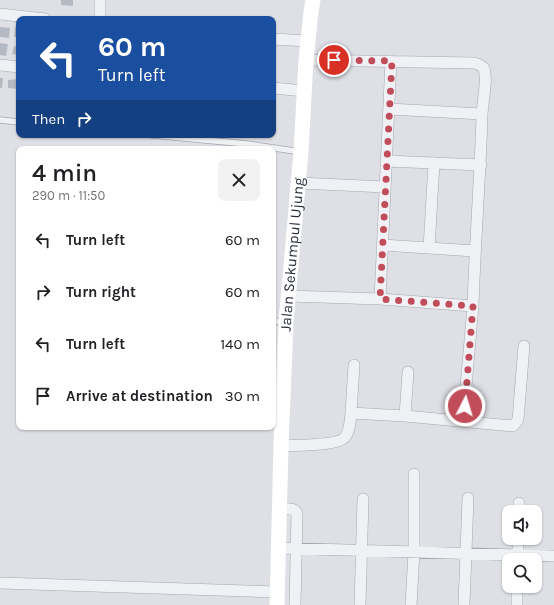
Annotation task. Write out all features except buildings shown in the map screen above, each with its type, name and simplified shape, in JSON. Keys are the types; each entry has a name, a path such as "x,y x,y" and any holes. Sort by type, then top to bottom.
{"main road":[{"name":"Jalan Sekumpul Ujung","path":"277,599 281,446 280,322 290,296 299,183 306,60 313,0"}],"street":[{"path":"100,0 100,16"},
{"path":"0,14 18,16"},
{"path":"276,39 308,41"},
{"path":"306,60 478,64 484,68 481,165 473,306 463,421"},
{"path":"380,299 392,61"},
{"path":"0,65 16,67"},
{"path":"276,88 304,91"},
{"path":"389,109 482,114"},
{"path":"386,161 481,165"},
{"path":"429,248 434,163"},
{"path":"299,183 385,187"},
{"path":"382,245 475,251"},
{"path":"290,296 380,299 473,306"},
{"path":"351,413 405,416 513,426 518,420 524,346"},
{"path":"281,446 335,443 344,439 348,432 351,413 354,365"},
{"path":"405,416 408,372"},
{"path":"411,605 414,552 414,474"},
{"path":"464,605 468,498"},
{"path":"360,605 363,499"},
{"path":"279,509 293,509 296,511 295,605"},
{"path":"278,548 465,554 502,557"},
{"path":"542,557 554,556"},
{"path":"0,583 277,599"},
{"path":"517,593 517,605"}],"lane":[{"path":"0,120 16,122"},
{"path":"184,138 260,146"},
{"path":"276,148 301,152"}],"route":[{"path":"334,60 392,61 380,299 473,306 465,406"}]}
